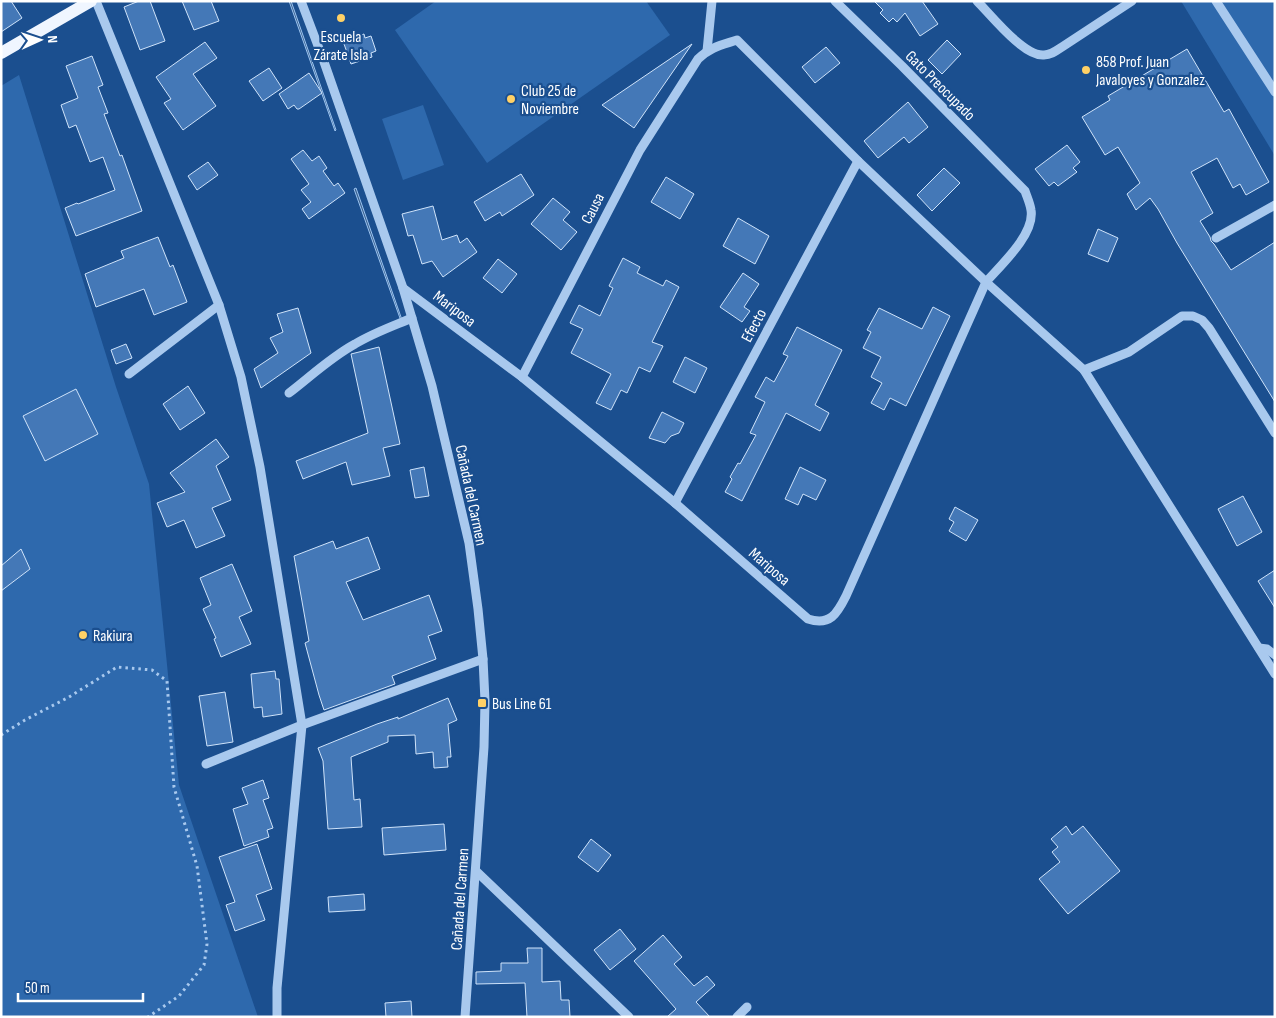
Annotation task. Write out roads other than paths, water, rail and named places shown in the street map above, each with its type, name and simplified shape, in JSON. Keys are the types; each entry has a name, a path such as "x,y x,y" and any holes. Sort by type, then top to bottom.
{"main road":[{"path":"1,53 91,1"}],"street":[{"path":"96,1 219,305 241,377 260,467 302,725 277,988 277,1017"},
{"name":"Cañada del Carmen","path":"301,1 403,288 432,386 468,543 483,659 485,702 476,871 464,1017"},
{"path":"707,51 712,1"},
{"name":"Gato Preocupado","path":"835,1 1025,191"},
{"path":"977,1 1021,45 1032,53 1042,55 1052,53 1132,1"},
{"path":"1216,1 1275,92"},
{"path":"707,51 719,45 737,40 858,162 986,282 1084,370 1275,674"},
{"name":"Causa","path":"522,377 640,150 698,59 707,51"},
{"name":"Efecto","path":"675,503 858,162"},
{"name":"Mariposa","path":"403,288 522,377 675,503 808,619 824,621 832,618 840,610 986,282 1019,245 1030,222 1031,211 1025,191"},
{"path":"1216,238 1275,206"},
{"path":"129,374 219,305"},
{"path":"1084,370 1129,352 1182,316 1193,316 1202,320 1210,328 1275,433"},
{"path":"289,393 354,344 412,318"},
{"path":"1259,648 1267,649 1275,655"},
{"path":"206,764 302,725 483,659"},
{"path":"476,871 629,1017"},
{"path":"737,1017 747,1007"}],"place":[{"name":"Escuela Zárate Isla","path":"341,18"},
{"name":"858 Prof. Juan Javaloyes y Gonzalez","path":"1086,70"},
{"name":"Club 25 de Noviembre","path":"511,99"},
{"name":"Rakiura","path":"83,635"},
{"name":"Bus Line 61","path":"482,703"}]}
